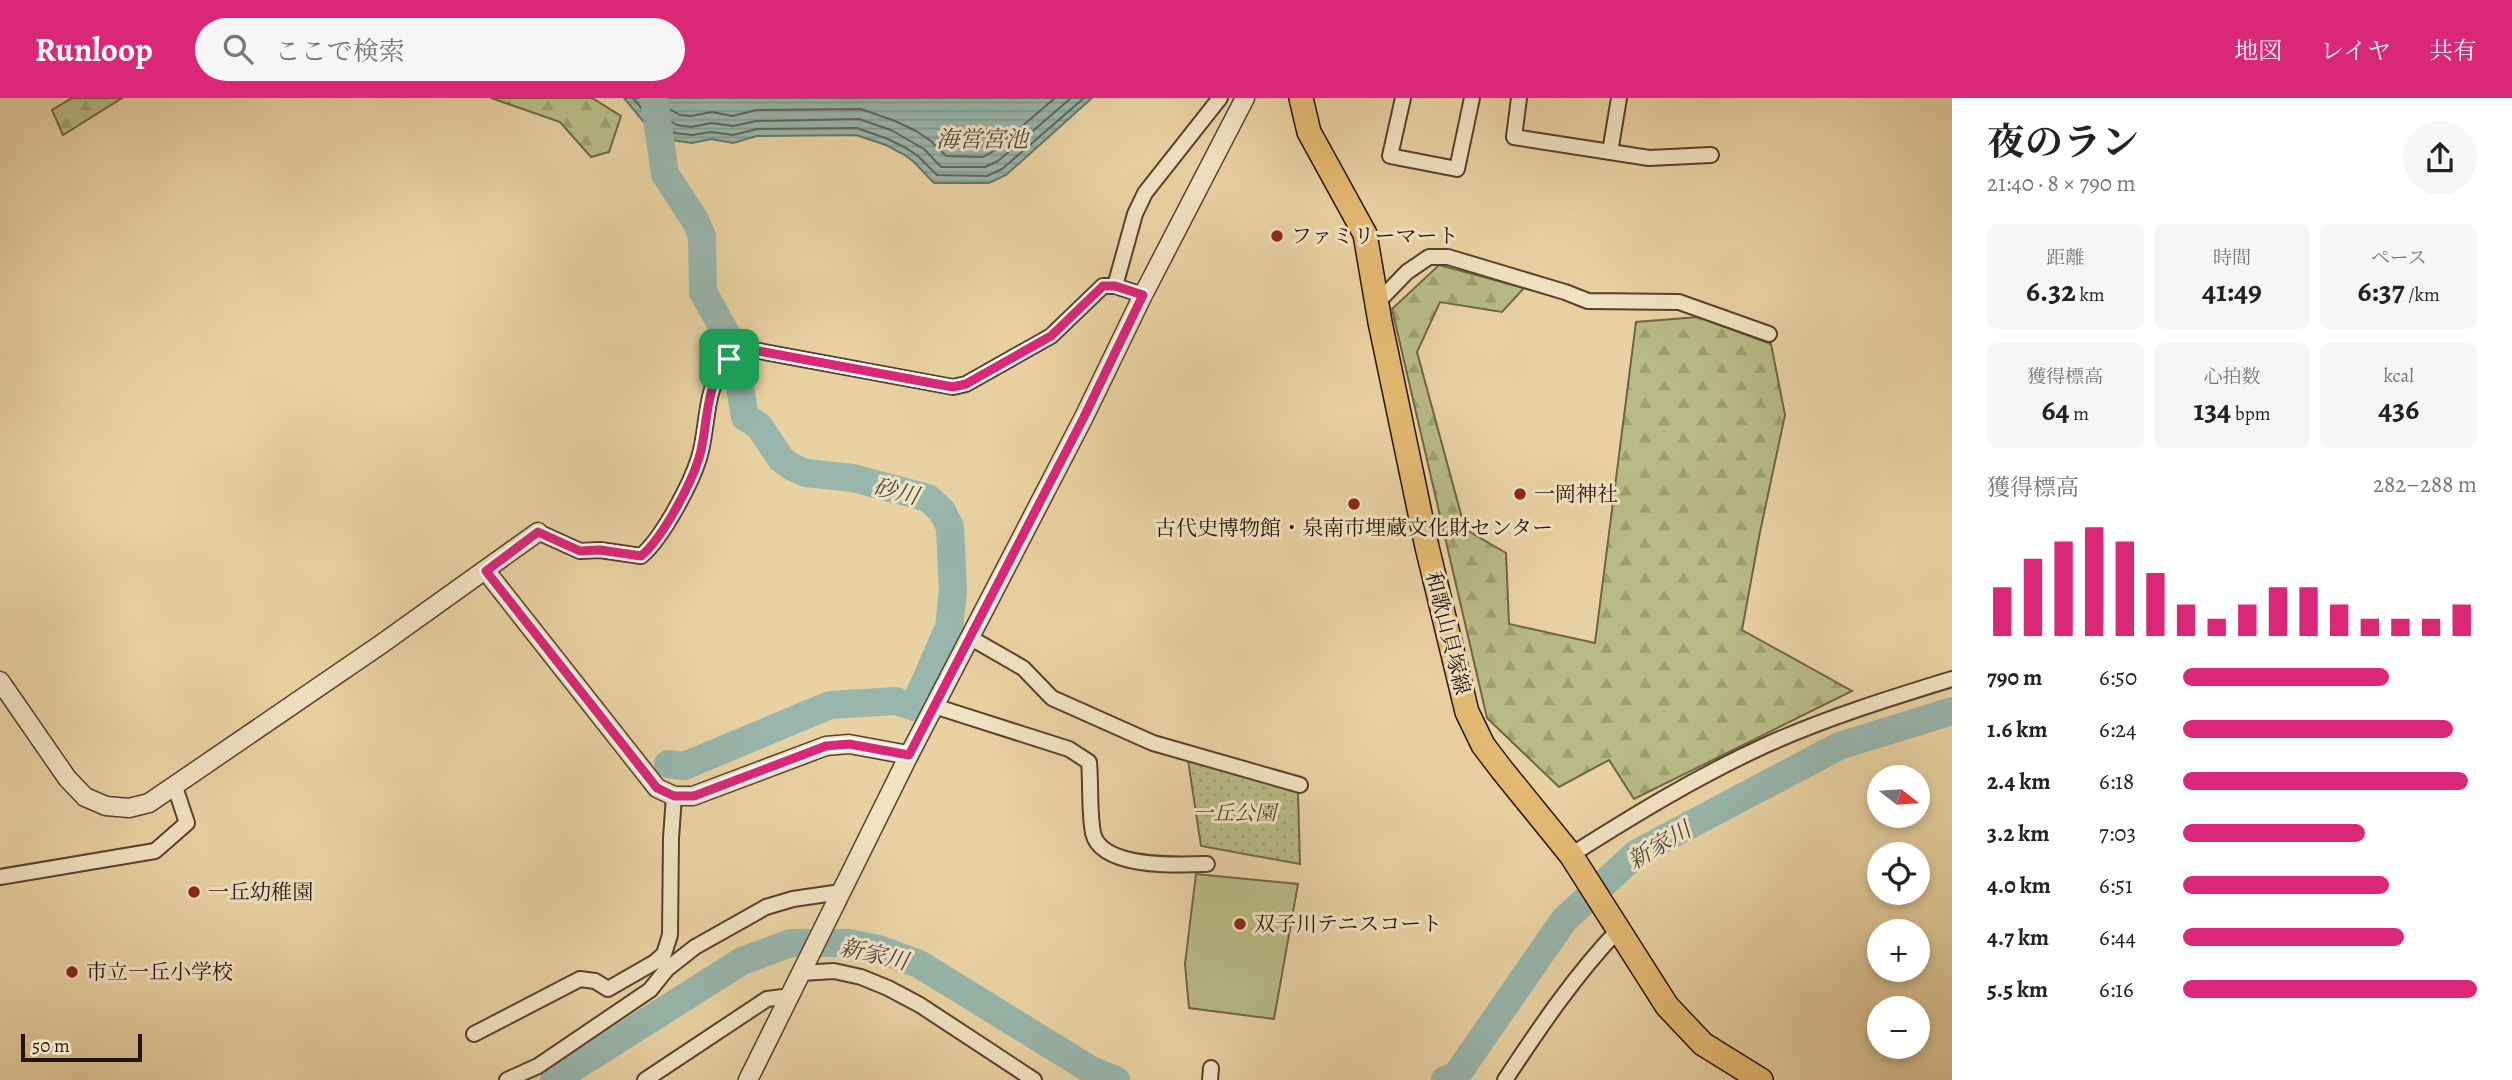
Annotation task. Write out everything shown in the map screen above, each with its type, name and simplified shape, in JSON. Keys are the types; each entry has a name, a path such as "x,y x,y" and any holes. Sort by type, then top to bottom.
{"main road":[{"name":"和歌山貝塚線","path":"1301,98 1309,132 1365,234 1427,547 1467,712 1483,745 1502,771 1576,861 1667,1006 1703,1044 1761,1080"}],"street":[{"path":"1115,286 1135,214 1145,193 1220,98"},
{"path":"748,1080 909,755 1245,98"},
{"path":"1404,98 1390,156 1457,170 1472,98"},
{"path":"1519,98 1514,136 1649,158 1711,155"},
{"path":"1610,152 1619,98"},
{"path":"1377,303 1407,272 1429,257 1448,257 1588,301 1679,302 1769,334"},
{"path":"0,681 67,778 85,796 106,806 129,808 149,803 486,571 538,532 580,551 600,550 641,556 653,547 692,476 700,455 707,407 718,376 736,355 748,349 953,387 966,384 1051,336 1103,286 1115,286 1143,295"},
{"path":"486,571 657,788 674,796 694,796 826,746 849,744 909,755"},
{"path":"969,637 1023,668 1052,698 1153,743 1300,785"},
{"path":"1576,861 1646,807 1767,745 1881,701 1952,679"},
{"path":"934,706 1069,749 1089,762 1094,836 1109,854 1156,865 1207,864"},
{"path":"0,877 155,851 187,823 175,787"},
{"path":"474,1034 580,979 594,981 608,989 664,954 670,935 674,796"},
{"path":"507,1080 538,1066 650,990 667,969 695,947 766,906 841,892"},
{"path":"1505,1080 1541,1026 1617,926"},
{"path":"802,973 834,971 888,988 920,1005 1034,1080"},
{"path":"645,1080 766,999 791,996"}],"green space":[{"path":"72,98 122,98 63,135 52,110"},
{"path":"491,98 592,98 621,116 609,152 591,157 560,122"},
{"path":"1439,265 1524,288 1502,312 1440,302 1417,352 1465,529 1506,553 1509,624 1595,643 1636,322 1698,317 1771,344 1785,415 1742,630 1852,691 1634,799 1609,760 1559,787 1487,718 1392,309"},
{"name":"一丘公園","path":"1188,760 1298,792 1300,864 1201,846"},
{"name":"双子川テニスコート","path":"1196,874 1298,884 1274,1019 1189,1008 1185,964"}],"water":[{"name":"海営宮池","path":"624,98 1092,98 1006,175 989,183 934,183 903,154 856,135 757,136 733,143 711,139 692,143 672,140 648,127"}],"waterway":[{"name":"砂川","path":"654,98 665,174 695,220 702,236 703,292 733,346 745,417 759,426 781,459 792,467 806,473 853,478 928,498 942,511 950,527 953,591 949,627 914,707 896,701 830,705 684,766 668,764"},
{"name":"新家川","path":"1445,1080 1456,1076 1564,920 1637,853 1839,746 1952,711"},
{"name":"新家川","path":"554,1080 742,961 791,943 849,943 878,949 919,964 1091,1070 1116,1080"}],"place":[{"name":"ファミリーマート","path":"1277,236"},
{"name":"一岡神社","path":"1520,494"},
{"name":"古代史博物館・泉南市埋蔵文化財センター","path":"1354,504"},
{"name":"一丘幼稚園","path":"194,892"},
{"name":"双子川テニスコート","path":"1240,924"},
{"name":"市立一丘小学校","path":"72,972"}],"route":[{"path":"1103,286 1115,286 1143,295 1084,417 909,755 849,744 826,746 694,796 674,796 657,788 486,571 538,532 580,551 600,550 641,556 653,547 692,476 700,455 707,407 718,376 729,359 748,349 953,387 966,384 1051,336 1103,286"}]}
